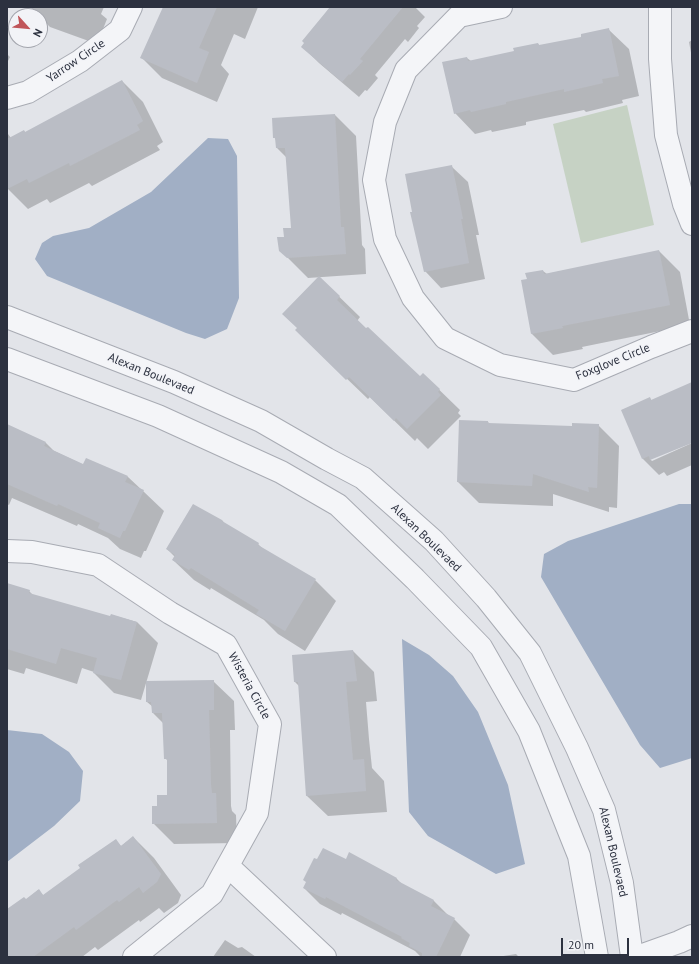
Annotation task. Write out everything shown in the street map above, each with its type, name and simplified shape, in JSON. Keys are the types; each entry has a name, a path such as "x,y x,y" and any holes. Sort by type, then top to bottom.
{"street":[{"name":"Yarrow Circle","path":"7,98 28,92 80,61 120,30 131,7"},
{"name":"Foxglove Circle","path":"501,7 459,16 406,70 385,122 374,180 385,239 413,298 445,338 500,365 574,380 692,331"},
{"path":"660,7 660,59 666,135 684,204 692,224"},
{"name":"Alexan Boulevaed","path":"7,317 174,382 261,421 363,478 434,541 486,598 530,653 577,748 604,810 622,884 632,957"},
{"path":"7,360 158,416 281,472 338,505 415,579 481,647 530,731 579,856 597,957"},
{"name":"Wisteria Circle","path":"7,551 32,552 98,565 170,613 226,645 270,724 257,813 212,894 134,957"},
{"path":"228,866 325,957"},
{"path":"637,957 692,936"}],"green space":[{"path":"627,105 654,225 581,243 553,124"}],"water":[{"path":"208,138 228,139 237,156 239,298 227,329 205,339 186,333 47,276 35,259 42,243 53,236 89,228 151,192"},
{"path":"679,504 692,504 692,758 660,768 640,745 541,577 544,554 568,541"},
{"path":"402,639 429,655 453,676 478,712 508,785 525,864 496,874 428,836 409,812"},
{"path":"7,730 42,734 69,752 83,771 80,801 54,826 7,862"}],"building":[{"path":"163,7 217,7 199,48 209,52 197,83 140,58"},
{"path":"330,7 403,7 360,59 363,61 342,82 301,47 304,43 302,41"},
{"path":"609,28 619,76 602,79 603,83 564,92 564,89 506,102 506,104 471,112 470,110 454,114 442,62 467,57 468,61 514,51 513,48 581,37 581,34"},
{"path":"122,80 143,121 137,125 140,130 70,166 69,163 29,183 27,179 7,189 7,139 24,130 25,132"},
{"path":"335,114 341,227 344,227 346,254 287,258 279,251 277,237 284,237 283,228 291,228 285,148 276,148 275,138 273,138 272,118"},
{"path":"452,165 463,219 461,219 469,263 424,272 410,212 412,212 405,174"},
{"path":"659,250 670,305 562,326 563,328 531,334 521,280 527,279 525,273 543,270 544,274"},
{"path":"319,276 340,296 337,300 366,328 368,327 420,376 423,373 440,389 438,392 441,395 407,429 396,418 394,421 349,377 346,380 295,330 297,328 282,314"},
{"path":"692,382 692,443 650,460 649,456 642,459 621,410 650,397 651,400"},
{"path":"459,420 488,421 488,423 572,426 572,423 599,424 597,488 588,487 589,492 533,474 532,486 457,482"},
{"path":"7,424 46,442 44,446 83,464 86,458 128,476 125,482 144,490 125,531 123,531 120,538 98,528 100,523 58,504 57,506 7,484"},
{"path":"193,504 222,520 259,543 258,545 316,579 285,631 256,614 259,610 191,568 189,570 172,560 175,555 166,549"},
{"path":"7,583 30,590 29,593 110,616 111,614 137,622 121,680 93,673 97,658 61,648 56,664 7,649"},
{"path":"353,650 357,681 346,682 349,718 353,760 364,759 366,791 306,796 298,682 294,682 292,655"},
{"path":"214,680 214,710 209,710 211,785 212,793 216,793 217,823 152,824 152,806 157,806 157,795 167,795 167,759 164,759 162,713 152,713 151,702 146,702 146,681"},
{"path":"133,836 161,874 157,882 143,893 139,887 119,902 117,900 76,930 74,927 33,957 7,957 7,909 24,897 26,899 39,889 43,895 80,868 78,865 116,839 121,846"},
{"path":"323,848 346,859 349,852 397,878 396,880 434,900 431,906 455,918 436,957 422,957 422,953 409,946 410,943 401,938 402,937 326,897 325,899 303,888 306,882 303,880 314,858 317,859"}]}
